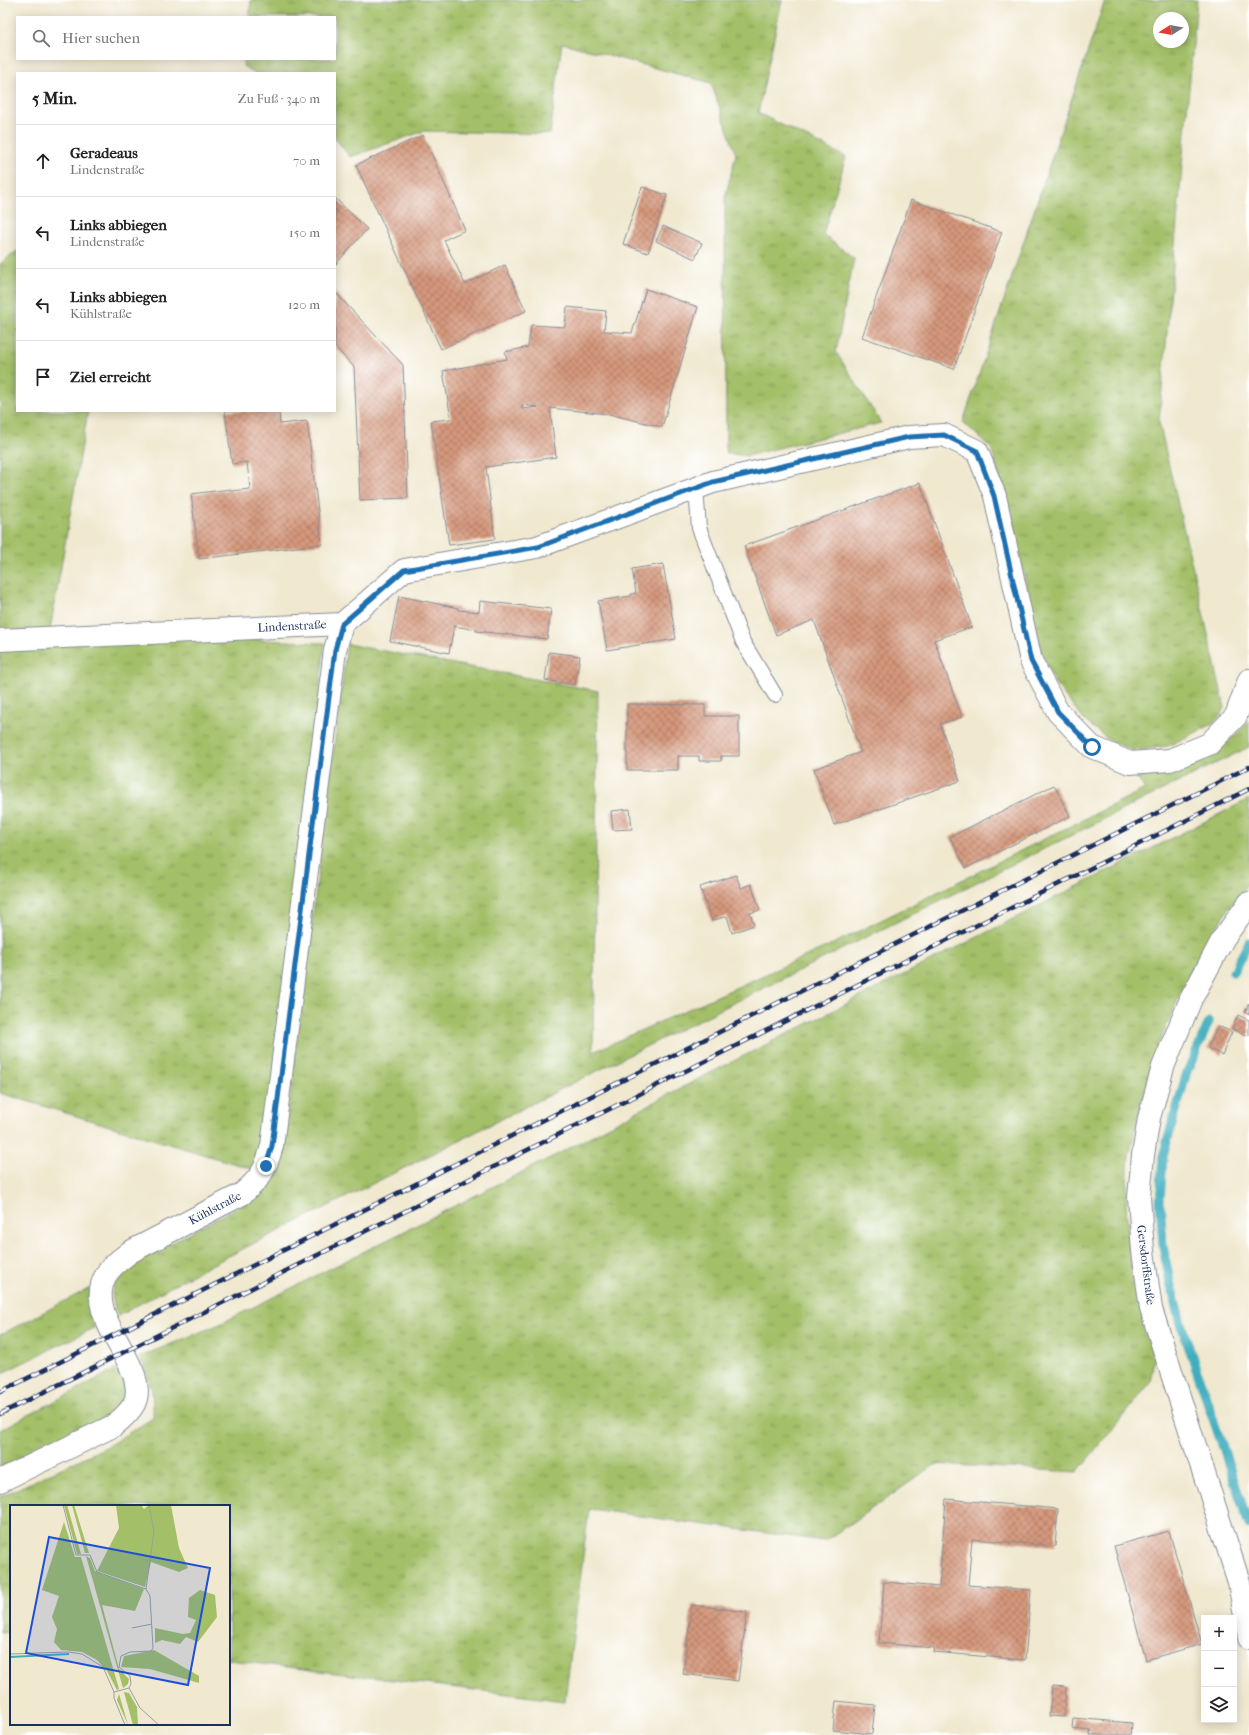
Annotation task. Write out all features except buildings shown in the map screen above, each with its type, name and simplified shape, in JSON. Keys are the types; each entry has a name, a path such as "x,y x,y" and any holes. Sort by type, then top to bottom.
{"street":[{"name":"Lindenstraße","path":"0,640 342,624 404,570 538,547 713,482 909,437 944,435 977,451 994,496 1031,661 1058,712 1092,747 1130,763 1170,760 1209,744 1236,716 1249,680"},
{"name":"Kühlstraße","path":"0,1481 114,1426 126,1416 135,1403 138,1387 132,1371 105,1316 101,1304 102,1288 105,1276 116,1263 130,1252 242,1194 256,1182 266,1166 272,1146 335,650 342,624"},
{"name":"Gersdorffstraße","path":"1249,903 1223,939 1191,999 1163,1066 1149,1118 1143,1155 1139,1197 1143,1251 1151,1309 1239,1582 1249,1638"}],"lane":[{"path":"696,488 699,528 743,642 775,695"}],"green space":[{"path":"251,0 782,0 758,113 846,157 823,235 854,258 836,352 881,423 746,456 726,453 725,198 736,154 711,83 562,43 550,134 424,131 350,157 336,139 336,72 252,72 243,66 244,60 336,60 336,16 249,16"},
{"path":"1105,0 1197,0 1159,422 1225,708 1218,719 1207,727 1168,746 1134,751 1109,740 1084,720 1055,683 1041,652 1010,512 991,448 963,422"},
{"path":"16,252 16,412 88,412 50,630 325,643 270,1122 262,1152 252,1169 0,1093 0,264"},
{"path":"347,644 598,691 593,1052 837,942 1145,789 1136,777 1179,767 1213,751 1234,736 1249,720 1249,747 639,1050 201,1270 118,1316 114,1306 112,1291 117,1279 122,1274 136,1262 250,1200 283,1153"},
{"path":"1249,799 1249,883 1234,901 1213,932 1182,990 1158,1046 1141,1103 1129,1156 1126,1202 1129,1253 1154,1359 1150,1383 1077,1472 936,1464 825,1541 589,1509 565,1701 230,1660 230,1505 10,1505 10,1633 0,1632 0,1497 106,1447 153,1418 151,1387 139,1357 220,1324 558,1154 667,1095"},
{"path":"90,1288 89,1306 94,1328 0,1374 0,1335"},
{"path":"116,1369 121,1377 125,1392 120,1406 102,1419 0,1468 0,1430"}],"waterway":[{"path":"1233,972 1249,942"},
{"path":"1209,1022 1187,1072 1163,1156 1160,1202 1163,1246 1170,1282 1183,1330 1249,1525"}],"railway":[{"path":"0,1392 1249,767"},
{"path":"0,1414 1249,789"}],"route":[{"path":"266,1166 272,1146 335,650 342,624 404,570 538,547 713,482 909,437 944,435 977,451 994,496 1031,661 1058,712 1092,747"}]}
